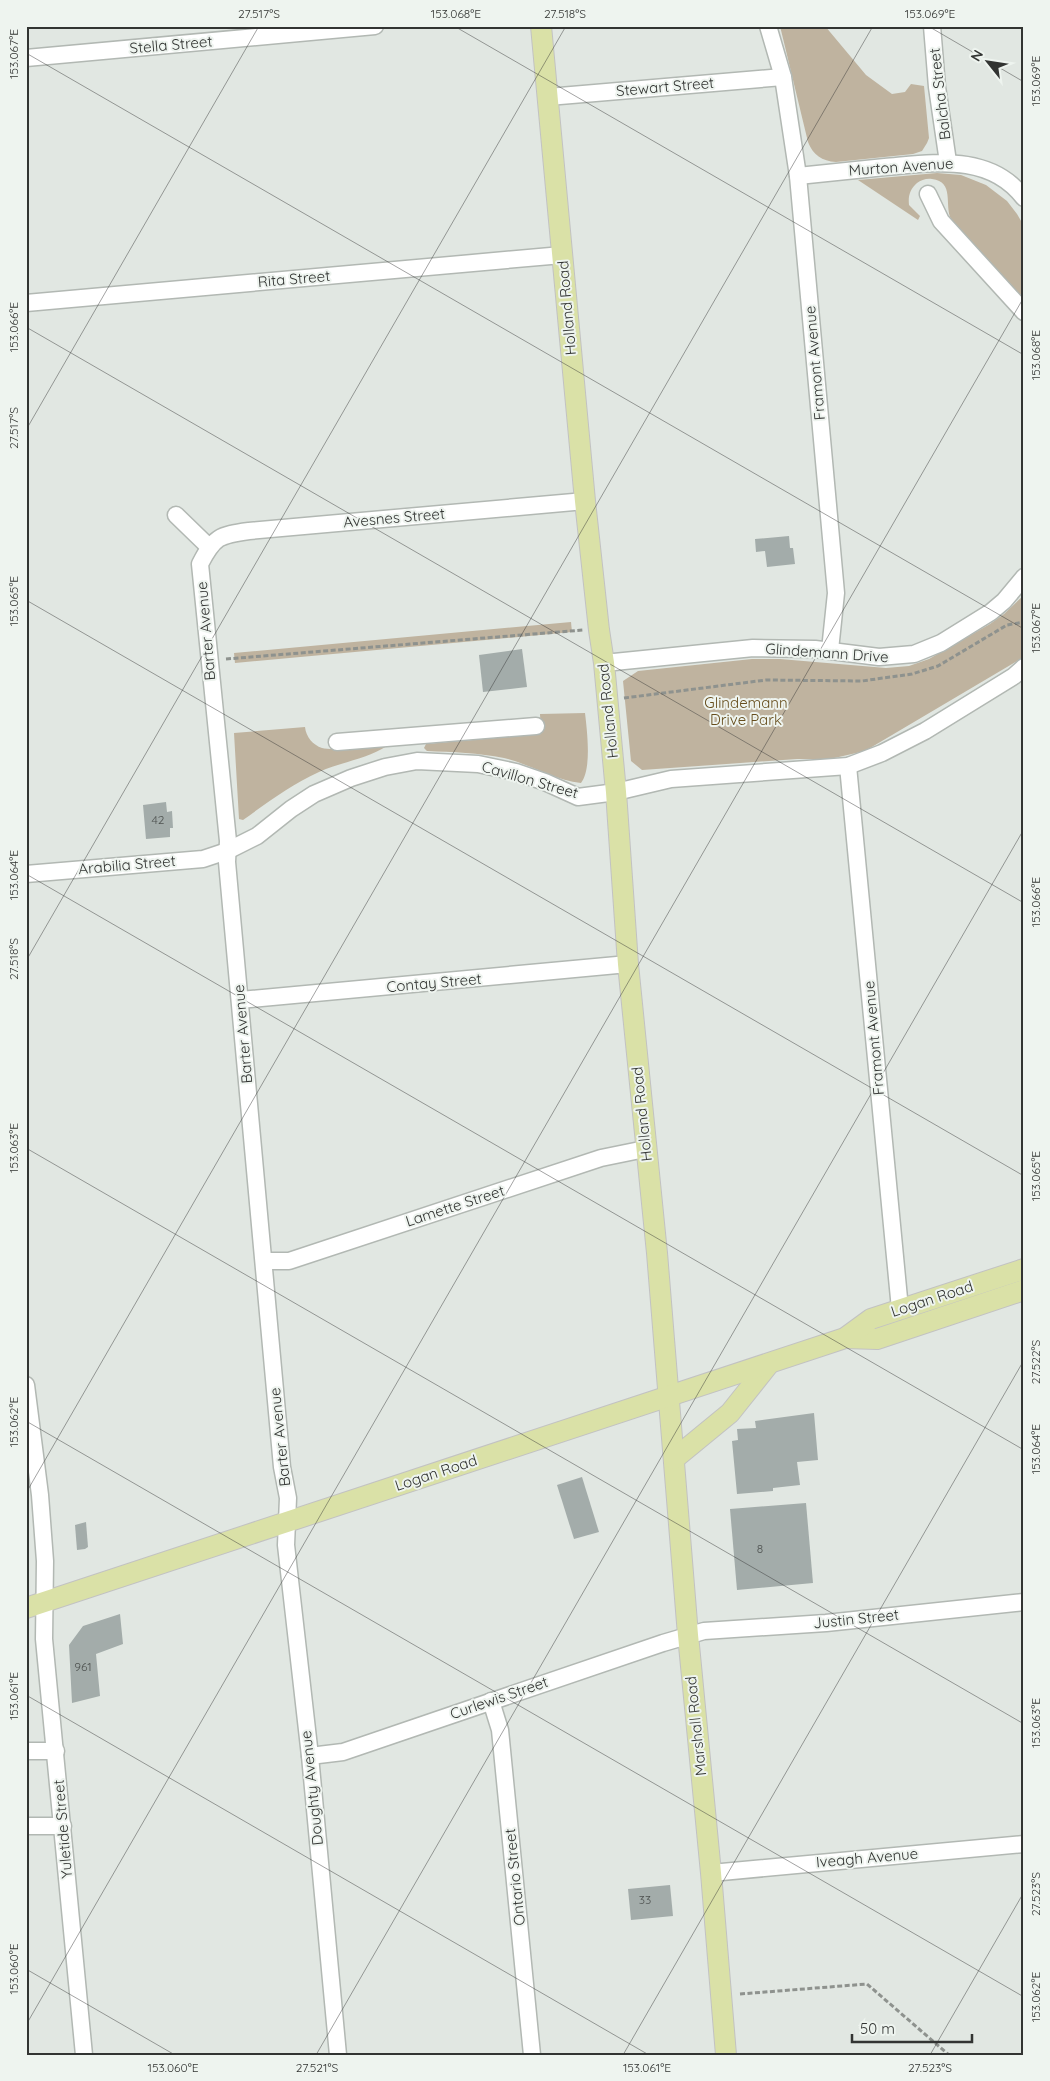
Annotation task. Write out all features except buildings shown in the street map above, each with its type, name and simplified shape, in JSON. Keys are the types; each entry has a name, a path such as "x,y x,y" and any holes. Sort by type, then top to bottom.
{"main road":[{"name":"Holland Road","path":"541,26 585,501 608,700 628,964 669,1396"},
{"name":"Logan Road","path":"35,1605 769,1364 845,1338 871,1319 1024,1269"},
{"name":"Logan Road","path":"845,1338 877,1339 1024,1290"},
{"path":"674,1459 730,1413 769,1364"},
{"name":"Marshall Road","path":"669,1396 688,1635 726,2055"}],"street":[{"name":"Stella Street","path":"26,58 375,26"},
{"path":"768,26 783,76"},
{"name":"Balcha Street","path":"932,26 937,87 948,162"},
{"name":"Stewart Street","path":"548,97 783,76"},
{"name":"Framont Avenue","path":"783,76 798,176 836,593 830,650"},
{"name":"Murton Avenue","path":"798,176 948,162 968,164 991,171 1003,178 1022,194"},
{"name":"Murton Avenue","path":"928,194 942,221 1024,312"},
{"name":"Rita Street","path":"26,303 562,255"},
{"name":"Avesnes Street","path":"208,547 223,534 585,501"},
{"path":"176,515 208,547"},
{"name":"Barter Avenue","path":"208,547 200,564 282,1467 288,1498 286,1522"},
{"name":"Glindemann Drive","path":"604,663 753,648 830,650 887,658 922,652 941,643 990,612 1004,600 1024,577"},
{"path":"616,792 671,779 848,766 882,753 925,731 1020,672"},
{"path":"337,742 536,726"},
{"path":"407,736 411,762"},
{"name":"Cavillon Street","path":"227,851 257,836 291,809 314,794 351,778 385,767 411,762 440,761 478,764 516,772 578,796 616,792"},
{"name":"Framont Avenue","path":"848,766 900,1309"},
{"name":"Arabilia Street","path":"26,874 202,859 227,851"},
{"name":"Contay Street","path":"240,1000 628,964"},
{"name":"Lamette Street","path":"264,1261 290,1261 600,1158 645,1149"},
{"name":"Yuletide Street","path":"26,1385 45,1561 35,1605 44,1639 84,2055"},
{"name":"Doughty Avenue","path":"286,1522 286,1545 310,1756 338,2055"},
{"name":"Justin Street","path":"688,1635 704,1631 826,1623 1024,1602"},
{"name":"Curlewis Street","path":"310,1756 343,1752 688,1635"},
{"name":"Ontario Street","path":"491,1701 500,1730 532,2055"},
{"path":"26,1751 56,1751"},
{"path":"26,1826 63,1826"},
{"name":"Iveagh Avenue","path":"711,1873 1024,1844"}],"path":[{"path":"608,700 771,679 862,681 912,674 938,666 1007,625 1024,622"},
{"path":"208,661 570,630 599,630"},
{"path":"740,1994 867,1984 949,2055"}],"green space":[{"path":"780,26 825,26 866,75 892,94 905,92 911,84 924,86 929,138 922,151 913,154 836,162 822,159 815,154 808,142"},
{"path":"937,173 961,175 986,185 1007,201 1017,214 1024,226 1024,299 951,219 948,195 944,185 939,181 924,180 917,183 911,190 909,205 920,216 918,220 858,180"},
{"name":"Glindemann Drive Park","path":"1024,595 1024,657 865,751 830,759 797,759 642,770 631,761 623,681 638,671 752,659 780,659 886,668 909,666 929,659 990,624"},
{"path":"571,622 572,632 235,663 234,653"},
{"path":"585,713 588,759 587,769 581,783 561,779 504,758 427,751 424,748 426,744 541,734 540,714"},
{"path":"305,727 311,740 322,748 344,749 387,746 371,754 309,777 280,794 243,820 239,819 234,733"}]}
